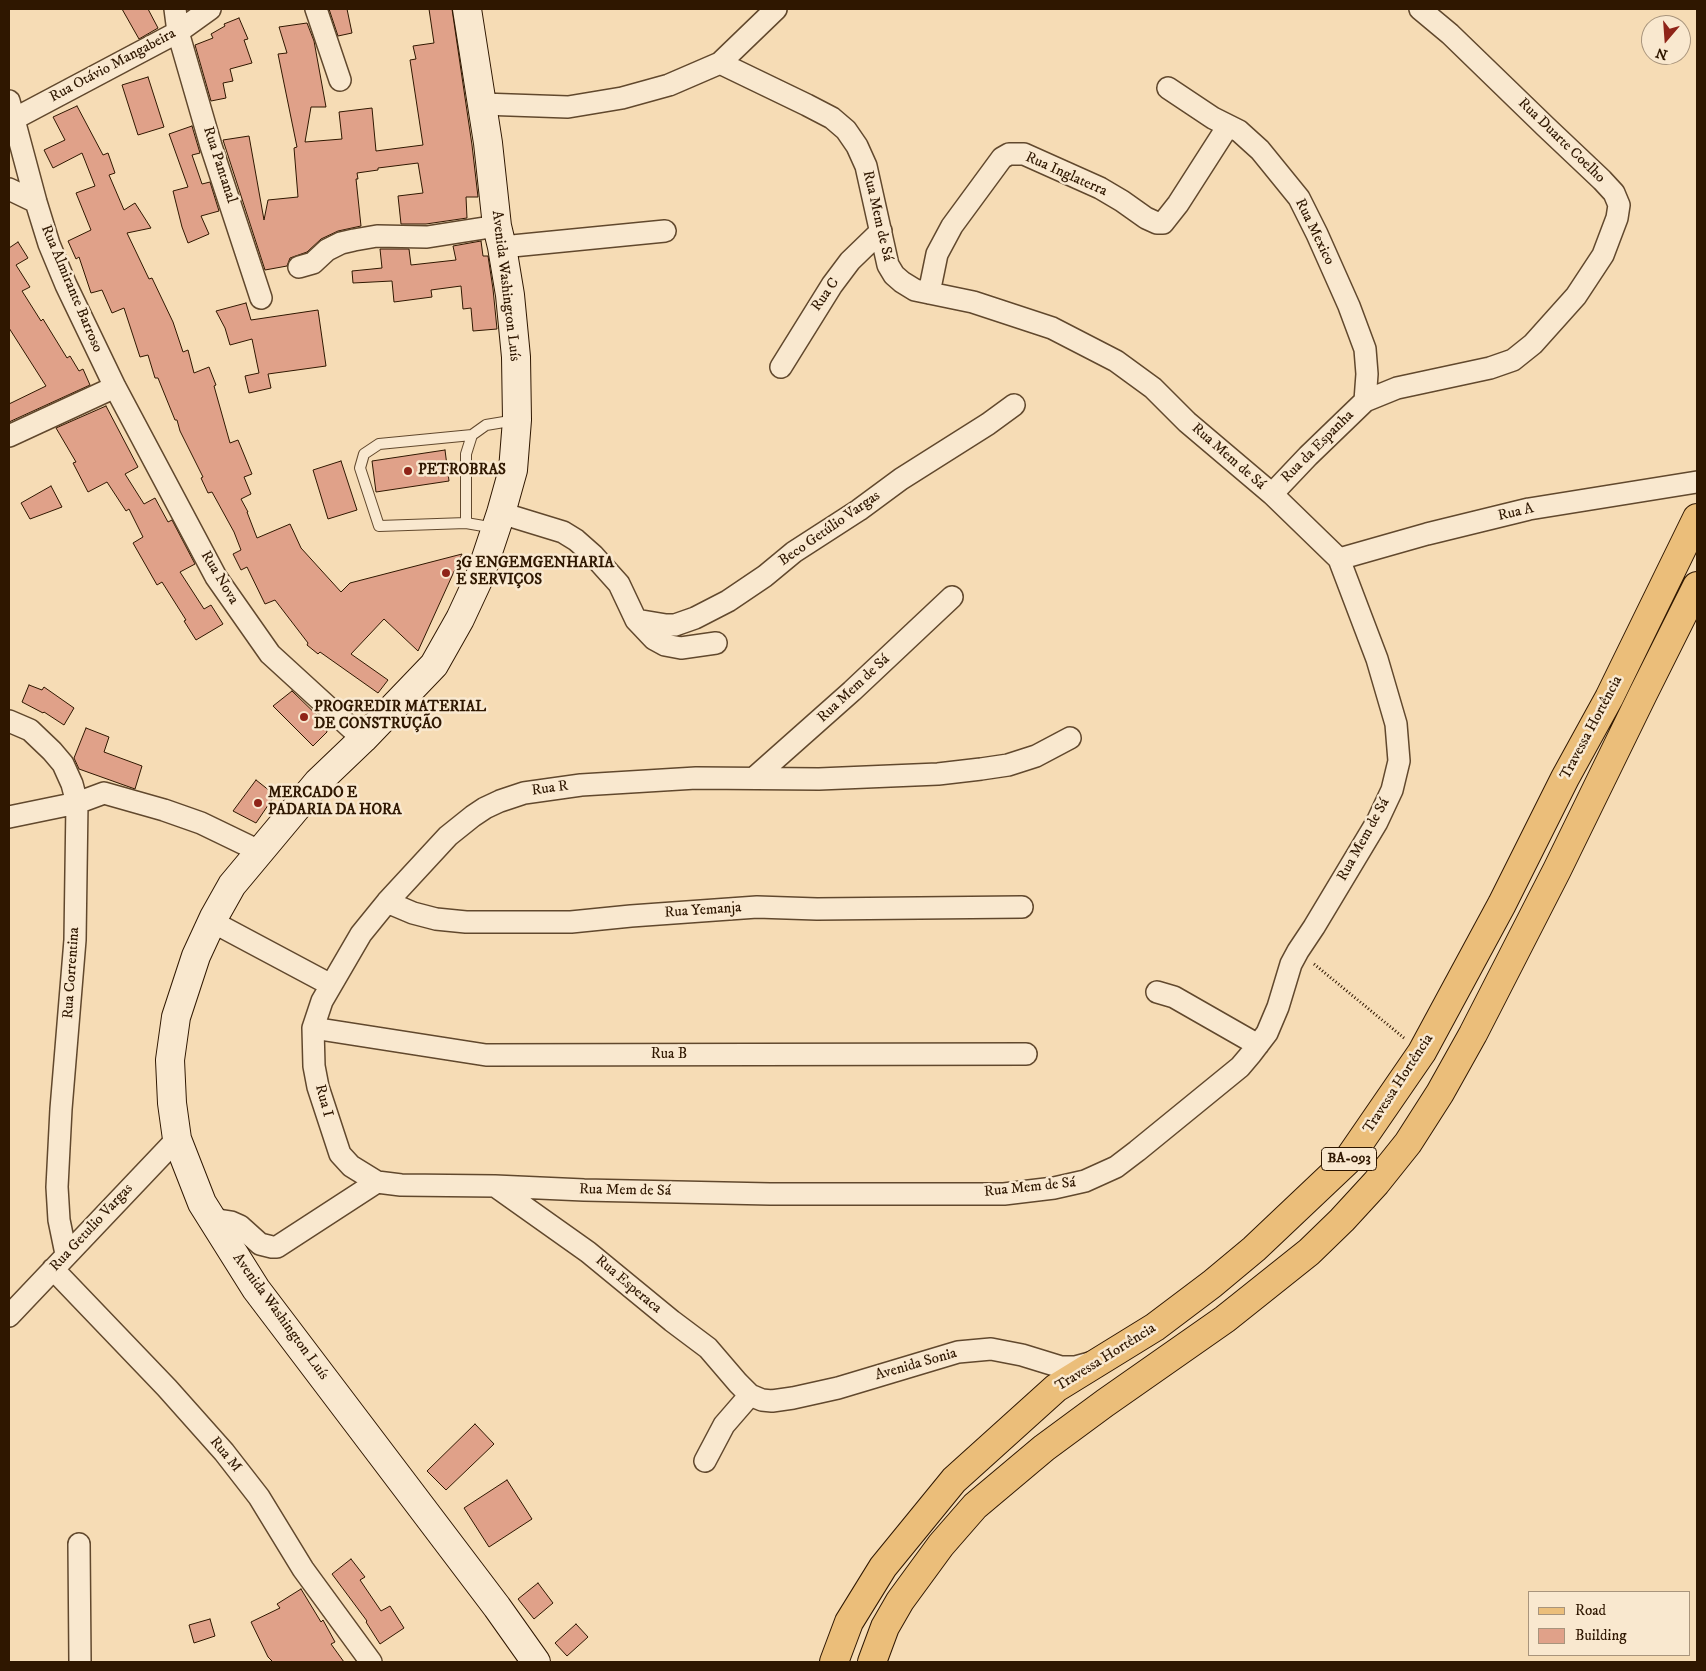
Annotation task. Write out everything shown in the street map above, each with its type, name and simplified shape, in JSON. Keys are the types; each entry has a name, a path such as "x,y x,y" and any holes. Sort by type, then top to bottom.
{"main road":[{"name":"Avenida Washington Luís","path":"467,9 510,295 516,357 517,420 513,470 480,576 460,619 434,664 363,739 318,782 232,885 196,956 176,1018 170,1060 176,1139 202,1203 256,1289 497,1607 536,1662"},
{"name":"Travessa Hortência","path":"834,1662 849,1622 883,1567 954,1480 1056,1388 1155,1327 1254,1249 1347,1161 1422,1052 1502,904 1565,778 1609,698 1697,518"},
{"name":"Travessa Hortência","path":"876,1660 885,1627 900,1601 941,1545 975,1506 1044,1448 1225,1319 1309,1252 1376,1183 1408,1143 1473,1034 1557,870 1642,694 1697,586"}],"street":[{"name":"Rua Pantanal","path":"174,9 178,32 211,146 261,298"},
{"name":"Rua Otávio Mangabeira","path":"11,110 178,32 210,9"},
{"path":"316,9 340,80"},
{"path":"482,104 568,107 622,98 669,85 720,63 776,9"},
{"name":"Rua Duarte Coelho","path":"1364,401 1397,388 1490,368 1513,360 1533,344 1576,296 1603,255 1617,218 1619,205 1614,193 1602,180 1450,34 1420,9"},
{"name":"Rua Mem de Sá","path":"494,1186 770,1194 1004,1194 1054,1188 1085,1181 1116,1167 1240,1067 1267,1033 1292,964 1376,822 1392,790 1399,761 1396,724 1378,658 1339,559 1272,494 1195,428 1153,388 1116,361 1052,328 1029,319 973,302 915,290 894,276 888,265 866,166 857,146 846,130 832,118 807,104 720,63"},
{"name":"Rua Mexico","path":"1168,88 1213,118 1239,131 1260,150 1294,192 1310,217 1366,349 1367,374 1364,401"},
{"name":"Rua Almirante Barroso","path":"11,110 49,244 66,285 115,387"},
{"name":"Rua Inglaterra","path":"929,293 937,254 952,226 1002,158 1009,154 1024,154 1100,188 1156,223 1164,223 1228,126"},
{"path":"9,189 36,202"},
{"path":"299,267 313,263 327,250 342,243 377,236 500,236 665,231"},
{"name":"Rua C","path":"781,367 832,285 850,261 881,231"},
{"path":"9,436 115,387"},
{"name":"Rua Nova","path":"115,387 216,578 270,654 363,739"},
{"name":"Rua da Espanha","path":"1272,494 1364,401"},
{"name":"Beco Getúlio Vargas","path":"636,620 676,625 728,601 765,576 794,552 1014,405"},
{"name":"Rua A","path":"1339,559 1427,534 1528,509 1697,482"},
{"path":"498,521 563,532 576,540 593,555 619,584 636,620 654,639 665,645 681,648 716,643"},
{"name":"Rua Mem de Sá","path":"754,778 852,691 952,598"},
{"name":"Rua Correntina","path":"9,721 30,730 52,751 62,764 72,784 77,803 75,940 61,1108 57,1187 60,1262"},
{"path":"754,778 783,780 829,779 981,770 1036,756 1070,738"},
{"name":"Rua R","path":"387,902 448,836 473,816 500,801 524,793 581,785 696,778 754,778"},
{"path":"9,817 77,803 104,793 201,823 259,851"},
{"name":"Rua Yemanja","path":"387,902 436,919 466,922 571,922 757,907 837,909 1022,907"},
{"name":"Rua I","path":"387,902 361,934 331,985 322,1001 313,1028 314,1066 318,1087 340,1154 351,1166 377,1182 401,1185 494,1186"},
{"path":"212,922 331,985"},
{"path":"1158,992 1174,998 1258,1045"},
{"name":"Rua B","path":"313,1028 486,1055 1026,1054"},
{"name":"Rua Getulio Vargas","path":"9,1316 176,1139"},
{"path":"212,1219 231,1222 240,1226 260,1244 277,1247 377,1182"},
{"name":"Rua Esperaca","path":"494,1186 588,1252 708,1348 750,1395"},
{"name":"Rua M","path":"60,1262 224,1452 259,1498 303,1568 371,1662"},
{"name":"Avenida Sonia","path":"750,1395 762,1400 772,1401 793,1398 838,1388 958,1352 991,1349 1061,1366 1075,1366 1096,1361 1155,1327"},
{"path":"705,1461 724,1425 750,1395"},
{"path":"79,1544 80,1662"}],"lane":[{"path":"498,521 379,526 360,468 364,454 379,444 472,435 486,425 517,420"},
{"path":"466,523 466,454 472,435"}],"path":[{"path":"1298,952 1422,1052"}],"building":[{"path":"122,9 148,9 158,28 139,39"},
{"path":"329,9 347,9 352,33 338,36"},
{"path":"429,9 452,9 478,197 466,197 467,218 426,224 401,224 398,196 423,193 418,163 378,168 378,170 357,173 361,226 338,231 321,239 307,252 290,258 287,266 265,270 223,140 249,136 264,220 268,200 298,197 294,148 297,147 278,54 287,53 279,27 307,23 314,41 326,107 311,107 305,142 342,139 339,112 372,108 376,151 423,145 410,60 416,59 413,46 434,43"},
{"path":"239,18 248,39 244,40 252,63 230,69 233,81 223,83 226,98 211,101 195,45 213,38 211,34 225,26 224,24"},
{"path":"148,77 164,127 138,135 122,85"},
{"path":"77,106 103,155 108,153 115,173 109,175 124,210 135,203 151,228 127,233 149,279 152,278 173,322 183,352 188,350 194,373 209,367 216,385 214,386 230,443 238,440 252,474 244,477 251,494 241,499 248,512 257,538 290,524 301,548 341,592 350,583 462,554 418,651 384,619 351,654 388,680 378,693 307,645 308,643 275,600 265,604 247,567 241,570 233,554 241,550 234,532 212,492 208,493 201,478 203,477 180,431 177,420 175,420 158,378 155,378 148,355 140,357 124,308 112,313 102,290 91,293 79,257 76,259 68,241 91,230 76,193 95,186 82,153 53,168 44,150 65,140 53,117"},
{"path":"192,126 200,153 192,155 202,184 210,182 219,211 201,216 209,234 188,243 173,191 188,187 169,134"},
{"path":"481,241 483,256 488,256 497,329 473,331 471,308 463,309 461,286 431,290 432,297 394,302 392,281 353,283 352,271 382,268 380,249 409,249 411,265 456,260 453,246"},
{"path":"18,242 28,258 16,265 30,287 22,291 41,321 43,319 67,358 70,356 79,371 83,369 90,385 9,422 9,404 46,386 9,328 9,248"},
{"path":"246,303 251,320 318,310 326,366 268,374 271,388 249,393 245,376 259,373 252,339 230,345 225,328 216,311"},
{"path":"106,406 138,467 125,474 144,504 155,498 168,522 172,520 195,564 180,572 204,609 211,605 223,624 196,640 162,582 157,585 133,543 143,537 129,509 126,511 107,482 88,492 73,463 76,462 56,428"},
{"path":"445,450 449,481 376,492 372,461"},
{"path":"341,461 357,510 328,519 313,470"},
{"path":"51,486 62,507 30,519 21,503"},
{"path":"29,685 42,690 44,687 74,708 64,725 44,712 22,702"},
{"path":"292,691 325,723 327,732 313,746 273,706"},
{"path":"86,728 109,737 104,752 142,766 135,789 79,769 74,758"},
{"path":"256,780 275,795 256,823 233,811"},
{"path":"475,1424 494,1444 446,1490 427,1471"},
{"path":"507,1480 532,1519 489,1547 464,1508"},
{"path":"351,1559 365,1577 360,1580 381,1611 390,1606 404,1628 380,1644 367,1621 332,1574"},
{"path":"538,1583 553,1603 534,1619 518,1599"},
{"path":"301,1589 321,1622 323,1620 335,1642 331,1644 344,1662 273,1662 268,1657 251,1622 280,1608 277,1604"},
{"path":"210,1619 215,1636 194,1643 189,1625"},
{"path":"576,1624 588,1637 567,1656 555,1643"}],"place":[{"name":"PETROBRAS","path":"408,471"},
{"name":"3G ENGEMGENHARIA E SERVIÇOS","path":"446,573"},
{"name":"PROGREDIR MATERIAL DE CONSTRUÇÃO","path":"304,717"},
{"name":"MERCADO E PADARIA DA HORA","path":"258,803"}]}
